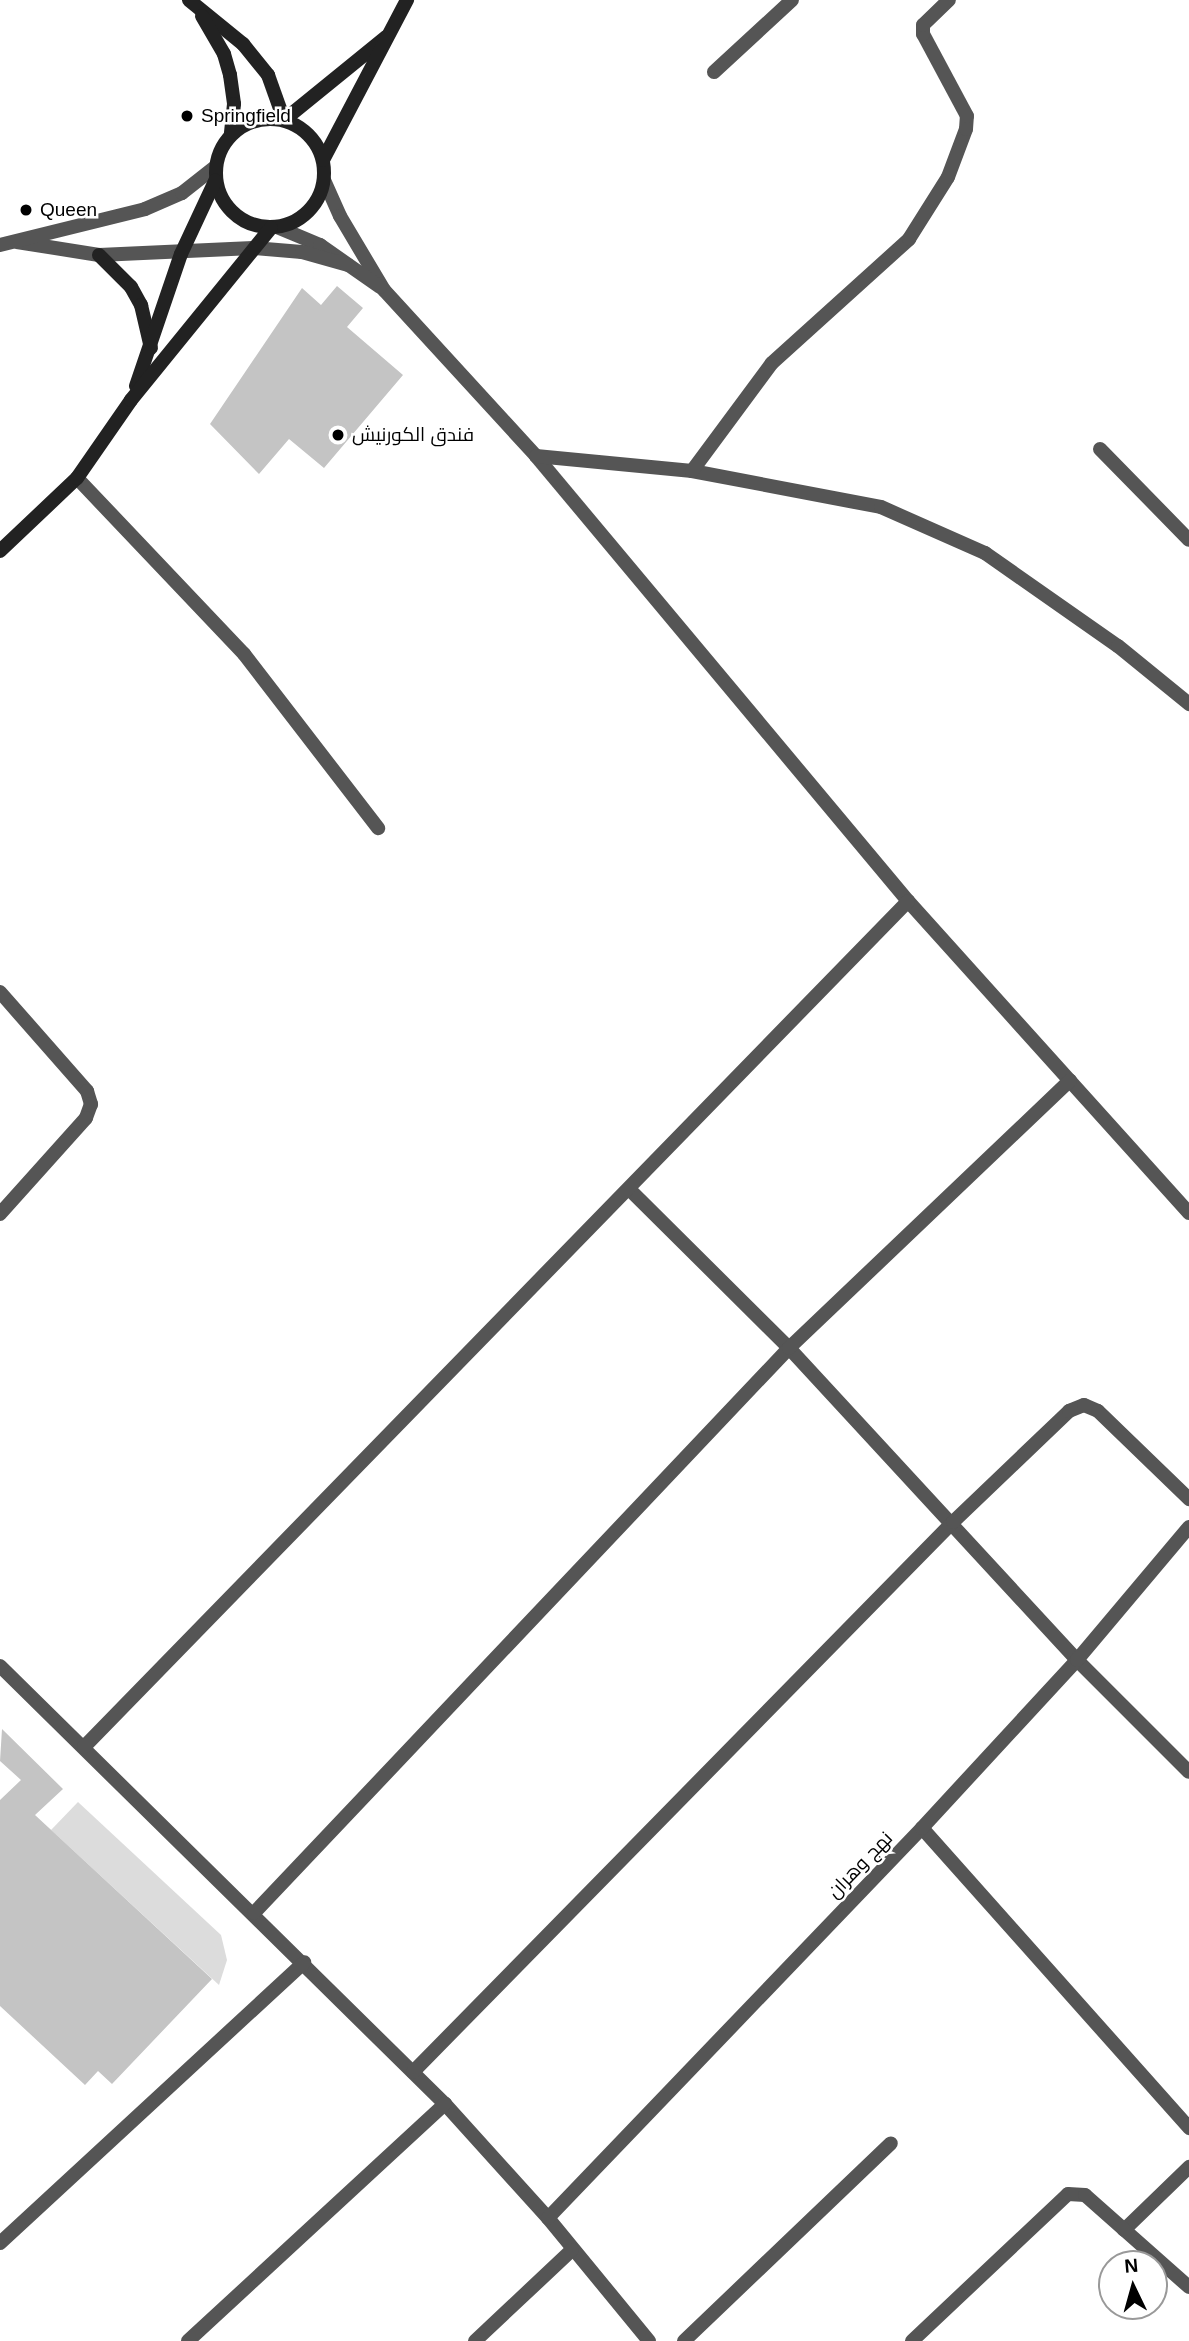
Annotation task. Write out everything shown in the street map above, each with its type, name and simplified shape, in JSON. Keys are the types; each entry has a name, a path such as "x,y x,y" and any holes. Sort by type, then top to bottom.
{"main road":[{"path":"323,160 407,0"},
{"path":"194,4 243,44 268,75 284,120"},
{"path":"194,4 224,54 230,75 234,104 231,134"},
{"path":"284,120 386,37"},
{"path":"0,551 77,478 131,400 253,248 274,228 294,222 308,211 319,197 324,180 323,160 309,135 284,120 265,118 247,123 231,134 220,149 215,174 181,254 131,400"},
{"path":"215,174 226,207 239,218 274,228"},
{"path":"99,256 131,287 141,305 151,348"}],"street":[{"path":"714,72 792,0"},
{"path":"692,471 772,363 909,239 948,177 966,129 967,116 923,34 923,25 949,0"},
{"path":"0,245 145,209 182,193 215,174"},
{"path":"324,180 340,216 384,290 536,456 908,901 1189,1213"},
{"path":"274,228 320,245 384,290"},
{"path":"17,242 99,256 181,254 253,248 302,252 348,265"},
{"path":"1100,449 1189,540"},
{"path":"536,456 692,471 881,507 985,553 1118,646 1189,704"},
{"path":"77,478 244,654 378,828"},
{"path":"84,1747 908,901"},
{"path":"0,992 87,1091 91,1104 86,1118 0,1214"},
{"path":"254,1913 789,1348 1070,1080"},
{"path":"629,1189 789,1348 953,1522 1077,1660 1189,1772"},
{"path":"413,2072 953,1522 1069,1411 1084,1405 1098,1411 1189,1499"},
{"name":"نهج وهران","path":"548,2218 922,1829 1077,1660 1189,1527"},
{"path":"0,1666 304,1962 445,2104 548,2218 649,2341"},
{"path":"922,1829 1189,2128"},
{"path":"0,2244 304,1962"},
{"path":"188,2341 445,2104"},
{"path":"684,2341 891,2143"},
{"path":"1124,2230 1189,2167"},
{"path":"912,2341 1068,2194 1085,2195 1189,2287"},
{"path":"475,2341 572,2250"}],"shaded area":[{"path":"78,1802 221,1935 227,1960 219,1985 51,1830"}],"building":[{"path":"337,286 363,308 347,327 403,375 324,468 289,439 259,474 210,424 302,288 321,305"},
{"path":"2,1729 63,1789 35,1815 212,1979 112,2084 98,2071 85,2085 0,2006 0,1800 21,1780 0,1761"}],"place":[{"name":"Springfield","path":"187,116"},
{"name":"Queen","path":"26,210"},
{"name":"فندق الكورنيش","path":"338,435"}]}
